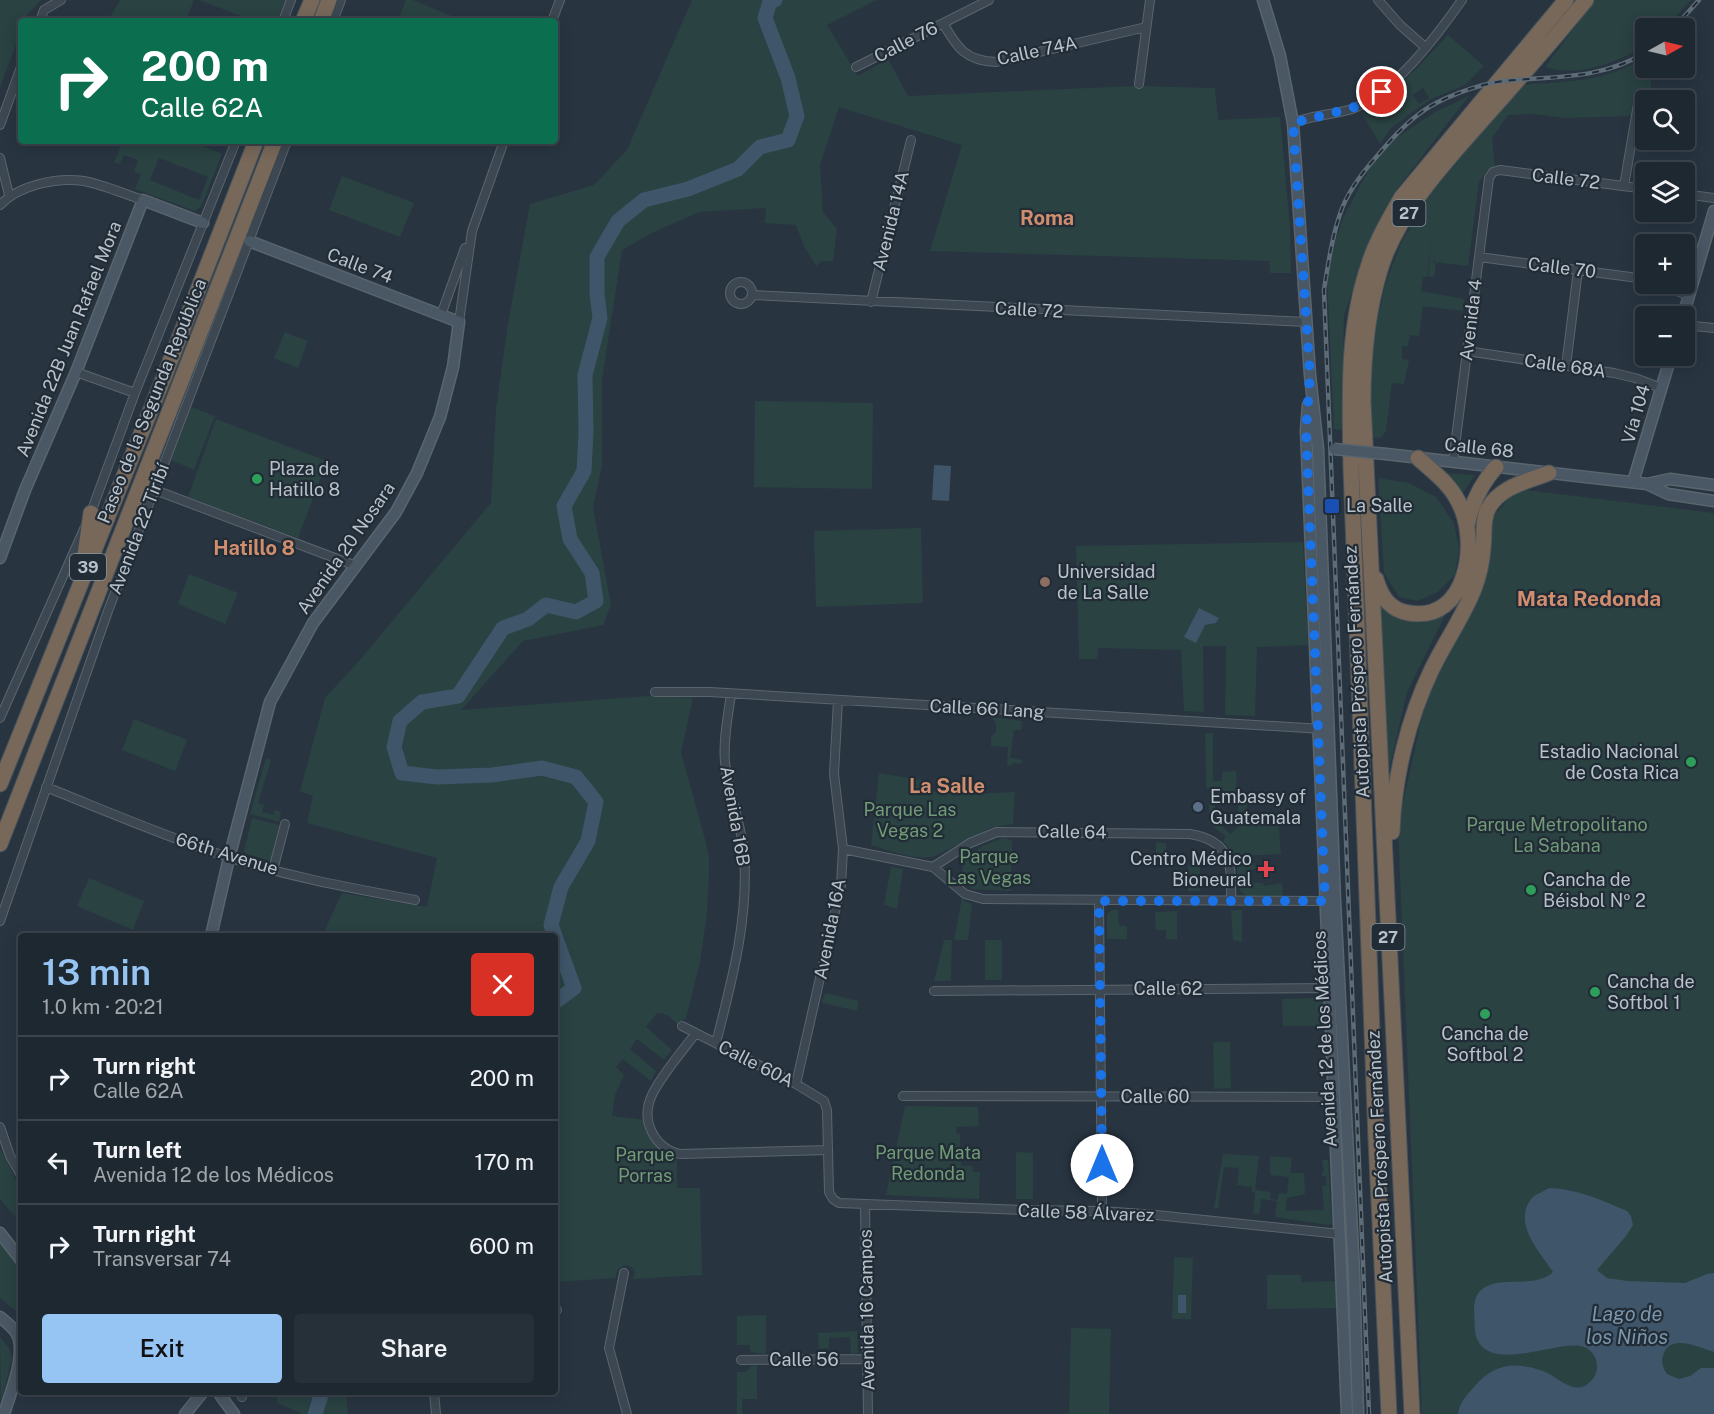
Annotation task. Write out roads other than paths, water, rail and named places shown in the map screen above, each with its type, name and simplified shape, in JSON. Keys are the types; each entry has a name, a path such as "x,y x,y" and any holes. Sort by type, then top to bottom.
{"highway":[{"path":"304,18 312,0"},
{"path":"322,18 329,0"},
{"name":"Autopista Próspero Fernández","path":"1389,1414 1376,1139 1351,468 1350,361 1357,309 1369,264 1382,232 1401,198 1566,0"},
{"name":"Autopista Próspero Fernández","path":"1412,1414 1363,401 1363,358 1372,304 1384,261 1414,203 1437,172 1586,0"},
{"name":"Paseo de la Segunda República","path":"0,784 255,144"},
{"name":"Paseo de la Segunda República","path":"0,844 274,144"},
{"path":"234,249 243,240 249,241"},
{"path":"1369,523 1376,581 1385,600 1394,608 1417,614 1429,613 1442,608 1454,596 1464,578 1468,559 1467,525 1464,512 1454,493 1418,458"},
{"path":"1467,525 1474,500 1496,467"},
{"path":"1388,934 1392,827 1397,784 1418,704 1432,670 1474,588 1480,567 1488,508 1507,489 1549,473"},
{"path":"81,584 91,513"},
{"path":"1376,1139 1380,1130 1387,1130 1389,1133 1393,1175 1401,1192"}],"main road":[{"name":"Avenida 12 de los Médicos","path":"1263,0 1280,56 1293,123 1307,322 1330,901 1354,1271 1358,1414"},
{"path":"143,200 203,223"},
{"name":"Avenida 22B Juan Rafael Mora","path":"0,558 25,490 76,372 143,200"},
{"path":"1686,306 1714,211"},
{"name":"Calle 74","path":"249,241 459,322"},
{"name":"Avenida 20 Nosara","path":"212,933 270,702 313,623 396,512 417,473 440,417 453,367 459,322"},
{"name":"Vía 104","path":"1633,482 1668,366"},
{"name":"Avenida 12 de los Médicos","path":"1310,375 1306,430 1313,449"},
{"name":"Calle 68","path":"1313,449 1386,454 1633,482 1647,484 1668,494 1714,501"},
{"name":"Calle 68","path":"1647,484 1670,479 1714,485"},
{"name":"Avenida 12 de los Médicos","path":"1330,901 1330,988 1347,1414"},
{"path":"0,1233 18,1256"},
{"path":"0,1317 18,1335"},
{"path":"4,1414 18,1365"},
{"path":"220,1395 234,1414"},
{"path":"185,1414 200,1396"}],"street":[{"path":"41,18 44,10 61,0"},
{"path":"284,18 291,0"},
{"path":"334,18 341,0"},
{"path":"553,18 560,0"},
{"name":"Calle 76","path":"856,67 989,0"},
{"path":"1139,84 1150,0"},
{"path":"1378,0 1400,25 1425,47"},
{"path":"1293,123 1337,113 1365,103 1398,78 1462,0"},
{"name":"Calle 74A","path":"943,23 960,50 974,58 996,62 1146,27"},
{"path":"0,125 18,75"},
{"path":"1624,186 1635,122"},
{"name":"Avenida 14A","path":"871,302 911,140"},
{"path":"0,718 91,513 135,393 235,144"},
{"name":"Avenida 22 Tiribí","path":"0,921 108,611 286,144"},
{"name":"Avenida 20 Nosara","path":"459,322 472,231 503,144"},
{"path":"0,158 9,195"},
{"name":"Calle 72","path":"1490,177 1493,172 1500,170 1635,188"},
{"name":"Avenida 4","path":"1453,462 1490,177"},
{"path":"0,205 9,195 53,181 83,181 143,200"},
{"path":"1695,195 1714,198"},
{"path":"441,315 472,231"},
{"name":"Calle 70","path":"1479,257 1635,278"},
{"path":"1566,366 1578,270"},
{"path":"1684,294 1689,296"},
{"name":"Calle 72","path":"752,295 1307,322"},
{"path":"1695,326 1714,328"},
{"name":"Calle 68A","path":"1467,351 1625,375 1661,388"},
{"path":"76,372 135,393"},
{"path":"155,490 356,566"},
{"name":"Calle 66 Lang","path":"655,692 731,694 1323,729"},
{"path":"0,693 8,702"},
{"name":"Avenida 16B","path":"716,1043 740,943 745,879 742,840 725,762 724,746 731,694"},
{"name":"Avenida 16A","path":"796,1084 839,898 843,849 834,774 838,700"},
{"name":"66th Avenue","path":"46,787 150,830 229,858 333,884 415,900"},
{"path":"273,870 285,824"},
{"name":"Calle 64","path":"933,867 970,843 989,834 1010,831 1190,834 1208,839 1219,846 1230,861 1231,901"},
{"path":"843,849 933,867 957,888 972,897 983,899 1330,901"},
{"path":"1099,901 1102,1211"},
{"name":"Calle 62","path":"934,991 1330,988"},
{"name":"Calle 60A","path":"682,1026 822,1099 826,1105 828,1150"},
{"path":"696,1033 652,1094 648,1118 650,1130 658,1143 665,1149 680,1154 828,1150"},
{"name":"Calle 60","path":"903,1096 1335,1097"},
{"path":"0,1127 10,1156 18,1170"},
{"name":"Calle 58 Álvarez","path":"828,1150 829,1184 833,1199 839,1203 1102,1211 1340,1234"},
{"name":"Avenida 16 Campos","path":"865,1205 868,1414"},
{"path":"624,1273 609,1348 627,1414"},
{"name":"Calle 56","path":"741,1360 867,1359"},
{"path":"435,1395 436,1414"}],"water":[{"path":"934,465 951,466 949,501 932,500"},
{"path":"1199,608 1219,618 1216,623 1205,625 1196,643 1184,637"},
{"name":"Lago de los Niños","path":"1549,1188 1569,1190 1589,1196 1627,1211 1631,1216 1633,1225 1597,1270 1607,1278 1685,1283 1714,1273 1714,1352 1678,1343 1666,1349 1662,1360 1667,1374 1679,1379 1690,1376 1701,1368 1714,1368 1714,1414 1458,1414 1468,1393 1481,1379 1497,1369 1514,1366 1533,1368 1573,1387 1585,1386 1595,1376 1596,1360 1586,1348 1569,1346 1509,1355 1484,1349 1476,1336 1474,1312 1476,1297 1483,1289 1505,1282 1531,1281 1553,1272 1530,1237 1525,1217 1526,1208 1532,1198"},
{"path":"1178,1295 1186,1295 1186,1313 1178,1313"}],"waterway":[{"path":"554,933 551,925 561,887 588,841 596,802 576,777 542,768 492,775 437,777 402,773 394,747 400,721 422,702 458,696 503,628 528,619 546,605 576,612 596,601 592,573 570,539 564,506 584,471 585,375 600,318 597,294 597,257 618,221 644,200 688,189 738,169 760,147 788,140 797,116 788,78 765,18 770,1 775,0"},
{"path":"558,944 574,988 558,1000"},
{"path":"315,1414 321,1395"}],"railway":[{"path":"1683,18 1699,0"},
{"path":"1369,1414 1324,290 1330,251 1340,214 1356,183 1371,162 1397,134 1427,108 1448,97 1483,85 1595,72 1612,68 1635,58"}],"place":[{"name":"Plaza de Hatillo 8","path":"257,479"},
{"name":"La Salle","path":"1332,506"},
{"name":"Universidad de La Salle","path":"1045,582"},
{"name":"Estadio Nacional de Costa Rica","path":"1691,762"},
{"name":"Embassy of Guatemala","path":"1198,807"},
{"name":"Centro Médico Bioneural","path":"1266,869"},
{"name":"Cancha de Béisbol Nº 2","path":"1531,890"},
{"name":"Cancha de Softbol 1","path":"1595,992"},
{"name":"Cancha de Softbol 2","path":"1485,1014"}],"district":[{"name":"Roma","path":"1047,218"},
{"name":"Hatillo 8","path":"254,548"},
{"name":"Mata Redonda","path":"1589,599"},
{"name":"La Salle","path":"947,786"}],"park label":[{"name":"Parque Las Vegas 2","path":"910,820"},
{"name":"Parque Metropolitano La Sabana","path":"1557,835"},
{"name":"Parque Las Vegas","path":"989,867"},
{"name":"Parque Mata Redonda","path":"928,1163"},
{"name":"Parque Porras","path":"645,1165"}]}
